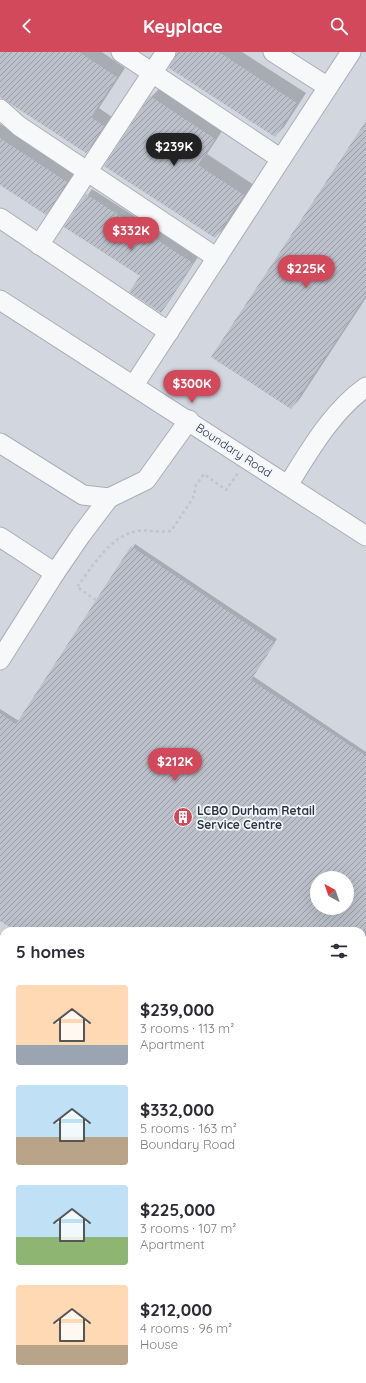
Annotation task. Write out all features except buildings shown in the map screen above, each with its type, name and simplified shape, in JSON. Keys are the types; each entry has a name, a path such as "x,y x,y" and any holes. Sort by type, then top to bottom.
{"street":[{"path":"120,52 281,159"},
{"path":"39,245 166,52"},
{"path":"273,52 328,87"},
{"path":"134,386 351,52"},
{"path":"0,109 19,126 217,258"},
{"path":"0,218 169,332"},
{"name":"Boundary Road","path":"0,300 189,420 366,536"},
{"path":"288,485 320,434 356,394 366,387"},
{"path":"0,660 55,573 109,498 146,480 189,420"},
{"path":"0,443 83,495 109,498"},
{"path":"0,537 55,573"}],"path":[{"path":"96,600 77,587 114,542 136,531 146,530 160,533 171,531 193,498 196,485 204,474 226,490 240,470"}],"shaded area":[{"path":"0,52 366,52 366,927 0,927"}],"place":[{"name":"LCBO Durham Retail Service Centre","path":"183,817"}]}
